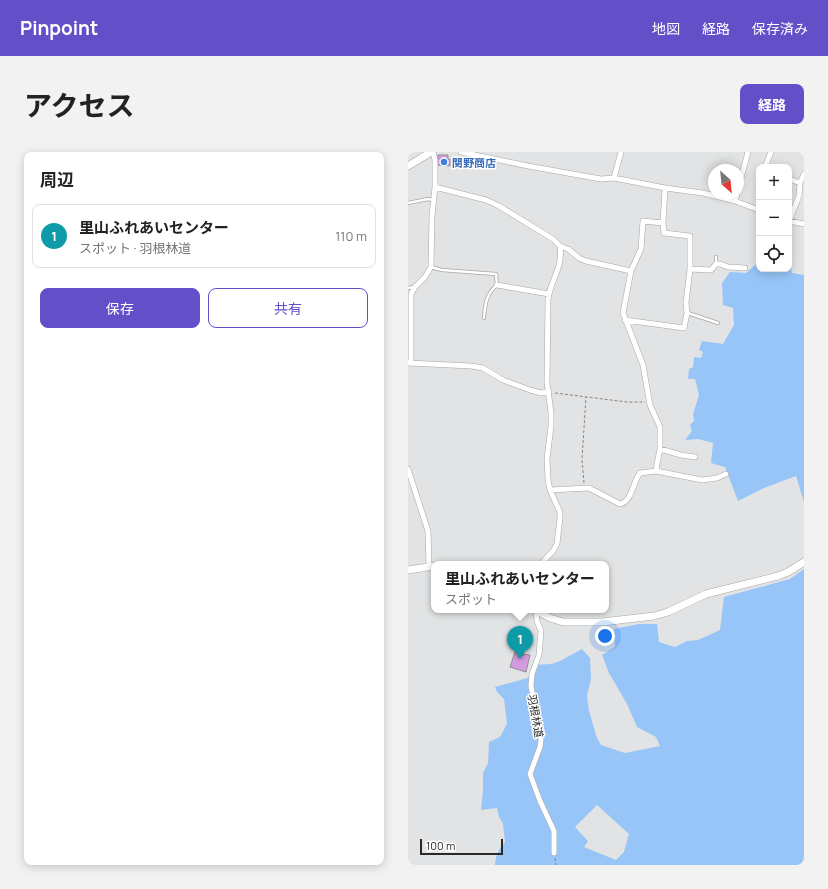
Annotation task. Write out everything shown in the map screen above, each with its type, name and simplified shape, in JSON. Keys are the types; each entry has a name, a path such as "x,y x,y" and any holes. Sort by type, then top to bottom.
{"street":[{"path":"408,166 432,152 435,160 435,187 431,267 425,277 415,287 412,294 410,363 483,368 504,380 530,390 541,393 549,392"},
{"path":"462,152 601,179 614,178 665,188 703,193 734,201 756,209"},
{"path":"614,178 621,152"},
{"path":"744,167 748,152"},
{"path":"767,164 771,152"},
{"path":"792,214 799,196 800,183 804,174"},
{"path":"792,180 800,183"},
{"path":"435,187 493,203 553,239 560,246 568,249 578,258 631,271"},
{"path":"625,320 684,328 687,313 686,303 690,269 690,236 664,234 663,223 665,188"},
{"path":"656,471 660,449 660,427 649,402 643,365 623,313 631,271 641,248 643,222 663,223"},
{"path":"792,222 804,224"},
{"path":"544,561 557,544 560,512 550,490 548,480 547,459 551,426 547,378 549,294 559,268 561,253 560,246"},
{"path":"690,269 711,270 716,264 728,267 745,268"},
{"path":"497,285 549,294"},
{"path":"660,449 695,457"},
{"path":"408,469 428,531 431,566 408,570"},
{"path":"550,490 584,488 596,491 615,503 620,504 624,503 628,499 636,477 640,473 656,471 702,480 717,478 726,474"},
{"path":"542,613 557,621 581,623 654,616 668,612 706,594 778,576 788,572 804,562"},
{"name":"羽根林道","path":"536,613 537,621 541,631 539,655 530,686 541,740 540,747 530,774 540,801 554,831 554,853"}],"lane":[{"path":"408,203 428,199 434,200"},
{"path":"716,257 716,264"},
{"path":"431,267 442,270 496,274 497,285 490,292 485,306 484,318"},
{"path":"408,288 415,287"},
{"path":"687,313 718,323"}],"path":[{"path":"549,392 627,402 649,402"},
{"path":"584,488 582,459 586,396"},
{"path":"554,853 556,865"}],"shaded area":[{"path":"756,264 756,272 792,272 804,275 804,502 796,476 764,488 738,501 725,467 711,463 713,443 698,439 685,440 692,431 690,425 694,421 693,414 699,395 695,379 688,379 689,369 693,367 694,357 701,358 703,352 699,350 702,341 723,344 734,325 733,308 723,305 722,283 730,272 746,273"},
{"path":"804,569 804,865 495,865 498,853 505,842 503,824 499,817 497,808 481,810 483,773 488,763 489,742 500,737 507,724 504,699 497,692 495,687 531,677 533,665 552,664 582,649 590,658 591,679 587,695 589,711 597,738 601,745 625,753 660,746 656,737 637,727 627,704 609,673 602,655 615,647 614,629 639,624 657,624 659,642 675,647 687,641 698,640 720,630 724,597 790,579","holes":["597,805 629,834 624,852 616,860 584,847 588,841 575,827"]}],"building":[{"name":"関野商店","path":"438,155 448,155 448,159 450,159 450,166 437,165"},
{"path":"516,649 523,651 522,655 523,656 523,654 530,655 526,672 510,667"}],"place":[{"name":"関野商店","path":"444,162"},
{"name":"里山ふれあいセンター","path":"520,659"}]}
